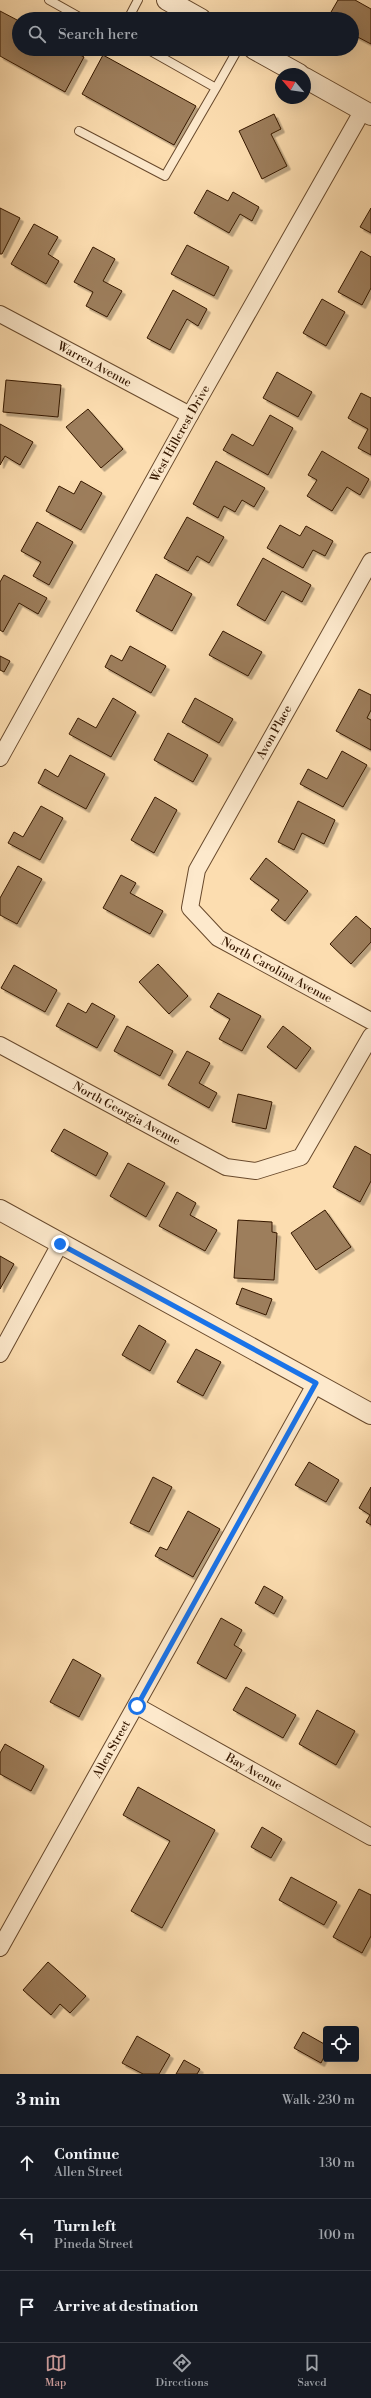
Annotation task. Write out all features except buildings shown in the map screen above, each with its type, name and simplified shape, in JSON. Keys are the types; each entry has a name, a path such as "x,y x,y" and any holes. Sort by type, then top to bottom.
{"street":[{"path":"167,0 188,12"},
{"path":"267,56 288,68"},
{"path":"311,81 367,112"},
{"name":"West Hillcrest Drive","path":"0,758 190,415 367,112"},
{"name":"Warren Avenue","path":"0,314 190,415"},
{"name":"Avon Place","path":"190,908 197,870 371,561"},
{"name":"North Carolina Avenue","path":"190,908 218,938 371,1021"},
{"name":"North Georgia Avenue","path":"0,1045 226,1167 256,1171 301,1157 371,1036"},
{"path":"0,1210 371,1414"},
{"path":"0,1354 60,1244"},
{"name":"Allen Street","path":"0,1948 137,1706 316,1383"},
{"name":"Bay Avenue","path":"137,1706 371,1836"}],"lane":[{"path":"49,0 70,12"},
{"path":"132,12 138,0"},
{"path":"159,56 216,88"},
{"path":"80,131 165,176 234,56"}],"route":[{"path":"60,1244 316,1383 137,1706"}]}
